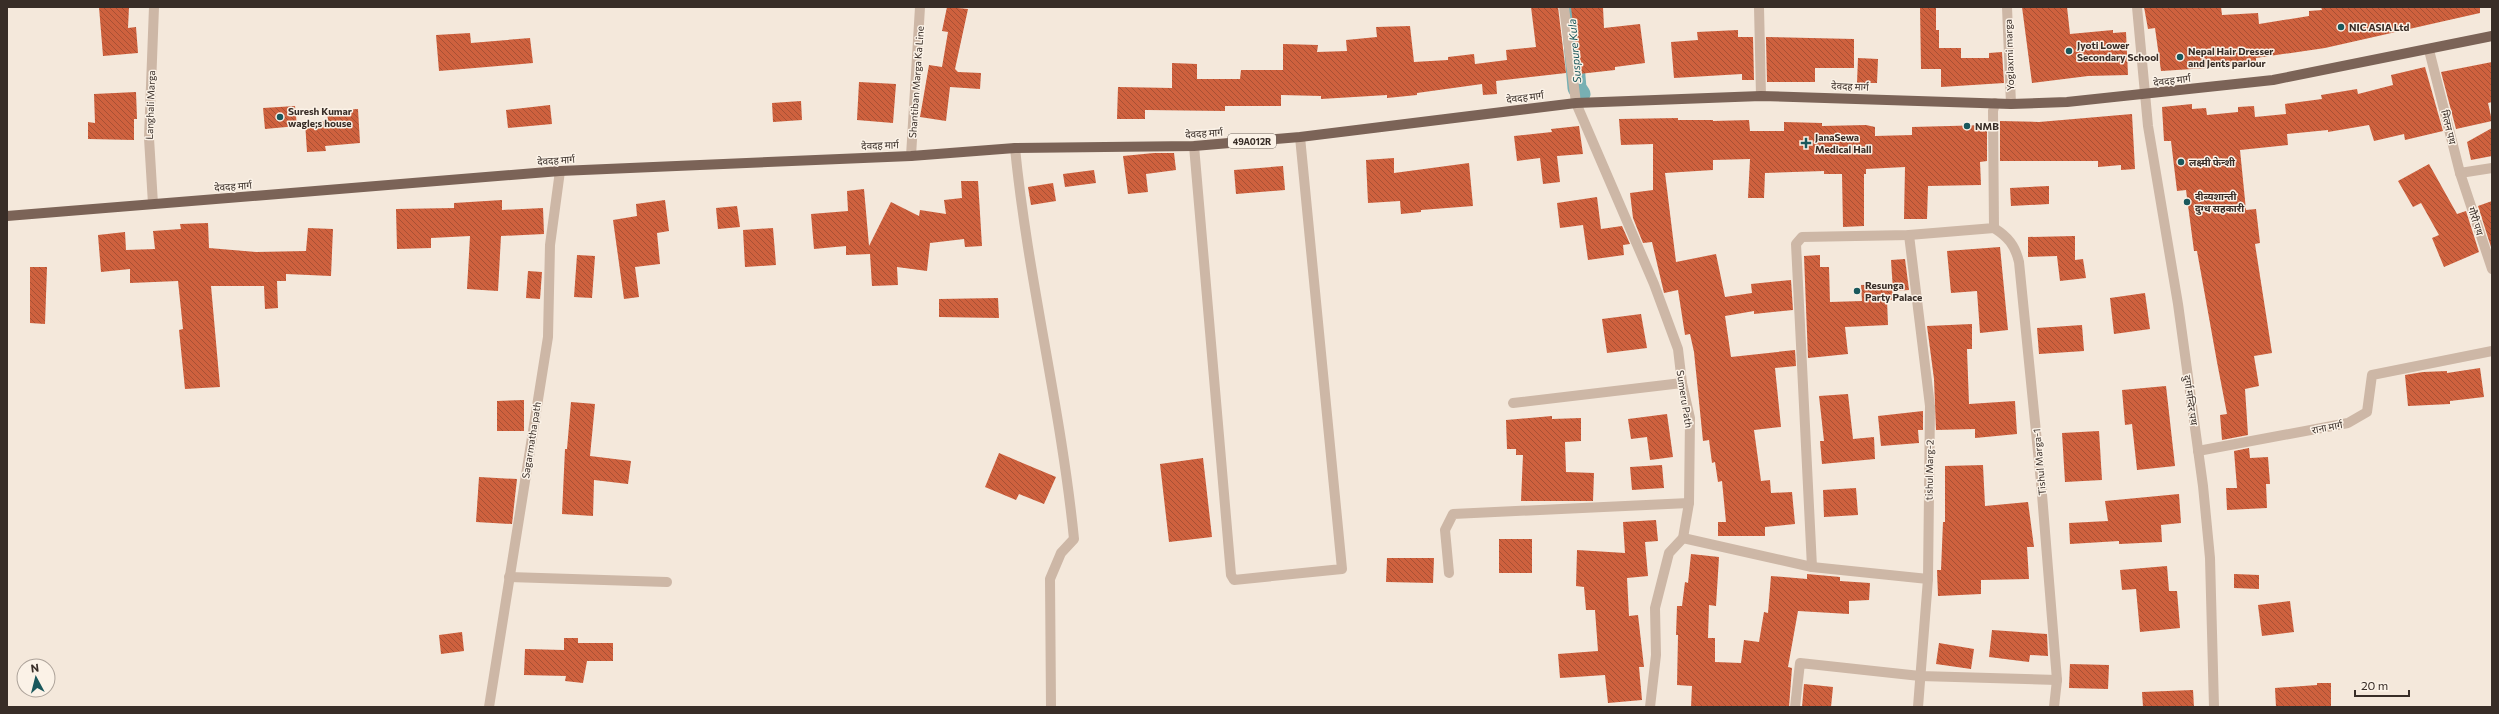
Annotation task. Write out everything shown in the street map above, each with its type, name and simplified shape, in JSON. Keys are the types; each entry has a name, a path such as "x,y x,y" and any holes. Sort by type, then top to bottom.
{"main road":[{"name":"देवदह मार्ग","path":"7,216 560,171 911,156 1015,148 1194,146 1300,137 1576,103 1761,96 2011,104 2144,95 2273,80 2429,50 2492,36"}],"street":[{"name":"Langhali Marga","path":"152,204 149,138 154,7"},
{"name":"Shantiban Marga Ka Line","path":"911,156 920,7"},
{"name":"Sumeru Path","path":"1564,7 1576,103 1659,298 1678,349 1682,383 1690,418 1689,503 1683,538"},
{"path":"1759,7 1761,96"},
{"name":"Yoglaxmi marga","path":"2008,7 2011,104"},
{"name":"दुर्गा मन्दिर पथ","path":"2137,7 2144,95 2198,451 2210,558 2214,707"},
{"name":"मिलन पथ","path":"2429,50 2460,173"},
{"path":"1812,567 1796,244 1802,237 1909,235 1994,228 1993,111 1995,103"},
{"path":"1194,146 1231,575 1234,580 1342,568 1300,137"},
{"path":"1015,148 1023,221 1056,401 1068,481 1074,539 1061,553 1050,579 1051,707"},
{"path":"2460,173 2492,168"},
{"name":"Sagarmatha path","path":"489,707 548,337 550,245 560,171"},
{"name":"गौरी पथ","path":"2460,173 2492,269"},
{"name":"Tishul Marga-1","path":"1994,228 2011,242 2016,250 2019,262 2041,482 2057,680 2054,707"},
{"name":"tishul Marg-2","path":"1909,235 1930,406 1928,579 1918,707"},
{"name":"राना मार्ग","path":"2198,451 2348,423 2367,412 2372,375 2492,351"},
{"path":"1512,403 1682,383"},
{"path":"1449,573 1445,530 1453,514 1689,503"},
{"path":"1650,707 1656,655 1655,608 1669,553 1683,538 1812,567 1928,579"},
{"path":"509,577 667,582"},
{"path":"1795,707 1800,663 1920,676 2057,680"}],"building":[{"path":"99,7 129,7 128,28 136,27 138,53 103,56"},
{"path":"947,7 968,9 955,69 958,72 981,73 980,89 950,87 946,121 920,117 929,65 942,67 948,32 942,31"},
{"path":"1531,7 1558,7 1566,73 1496,81 1497,94 1483,95 1482,84 1417,93 1417,95 1387,98 1387,95 1321,99 1321,96 1281,95 1281,106 1225,106 1225,111 1145,110 1145,119 1117,119 1118,87 1172,88 1172,63 1197,64 1197,79 1240,79 1241,70 1283,70 1283,44 1318,45 1317,52 1347,51 1346,40 1377,37 1376,27 1410,26 1414,62 1448,60 1448,57 1474,54 1475,64 1507,60 1506,50 1536,47"},
{"path":"1571,7 1603,7 1604,28 1640,24 1645,63 1615,67 1615,70 1579,74"},
{"path":"1920,7 1936,7 1936,30 1939,30 1939,48 1961,48 1961,58 1989,58 1989,53 2002,52 2004,83 1941,87 1941,69 1921,69"},
{"name":"Jyoti Lower Secondary School","path":"2022,7 2067,7 2070,34 2113,30 2113,33 2126,32 2128,75 2088,76 2032,83"},
{"path":"2144,7 2221,7 2222,15 2258,13 2259,24 2309,16 2309,11 2322,10 2321,7 2480,7 2480,13 2325,48 2256,58 2256,65 2161,71 2155,28 2148,29"},
{"path":"1738,30 1738,37 1753,37 1754,80 1742,80 1742,74 1674,78 1671,42 1698,40 1697,32"},
{"path":"470,33 471,43 530,38 533,63 439,71 436,35"},
{"path":"1766,37 1854,39 1854,68 1815,68 1815,82 1767,82"},
{"path":"1858,58 1878,59 1877,83 1857,83"},
{"path":"2492,62 2492,102 2488,103 2492,121 2456,129 2441,72"},
{"path":"2425,67 2443,131 2405,140 2404,134 2374,141 2369,125 2328,132 2328,130 2287,134 2288,145 2240,150 2246,210 2256,209 2260,243 2255,244 2272,353 2254,356 2259,386 2245,389 2248,435 2222,440 2220,415 2227,414 2197,251 2194,251 2186,190 2177,191 2171,141 2164,141 2162,107 2192,104 2192,109 2206,108 2207,115 2238,112 2238,107 2254,106 2255,117 2286,114 2285,104 2322,99 2321,95 2357,89 2358,94 2393,85 2391,75"},
{"path":"859,82 896,84 893,123 857,120"},
{"path":"136,92 137,119 134,119 134,140 88,139 88,122 95,123 94,94"},
{"path":"801,101 802,120 773,122 772,103"},
{"path":"550,105 552,124 508,128 506,110"},
{"name":"Suresh Kumar wagle;s house","path":"295,106 297,126 265,129 263,108"},
{"path":"358,109 360,143 325,146 326,151 307,152 305,122 328,121 327,111"},
{"path":"2132,114 2135,169 2121,170 2121,165 2098,167 2098,161 2000,161 2000,121 2039,122"},
{"path":"1678,118 1678,120 1713,121 1749,120 1750,131 1784,131 1784,122 1822,123 1822,126 1866,125 1875,127 1875,136 1912,135 1912,127 1987,125 1987,161 1980,162 1981,185 1928,186 1927,219 1904,219 1905,167 1866,169 1866,174 1864,174 1864,226 1843,227 1842,174 1824,174 1824,171 1765,173 1764,198 1748,198 1750,159 1713,160 1713,170 1665,173 1676,262 1716,254 1725,297 1752,293 1751,284 1791,280 1793,310 1754,314 1754,311 1725,316 1731,357 1795,350 1796,366 1775,368 1781,427 1754,430 1761,481 1770,480 1771,493 1792,492 1795,524 1765,527 1765,536 1718,536 1718,522 1726,522 1722,481 1718,482 1715,462 1712,463 1709,440 1703,441 1694,352 1690,334 1685,335 1678,290 1664,293 1652,242 1643,243 1633,218 1630,193 1653,190 1653,144 1621,145 1619,119"},
{"path":"1579,126 1583,154 1557,156 1560,182 1543,184 1540,158 1517,161 1514,136 1552,132 1551,129"},
{"path":"2492,128 2492,156 2471,160 2467,142"},
{"path":"1174,153 1176,170 1146,174 1148,192 1128,194 1123,156"},
{"path":"1394,158 1394,173 1469,163 1473,206 1421,210 1421,212 1401,214 1400,201 1368,203 1366,160"},
{"path":"2429,164 2457,214 2466,211 2479,252 2444,267 2432,238 2439,235 2421,203 2413,207 2398,181"},
{"path":"1283,166 1285,190 1236,194 1234,170"},
{"path":"1094,170 1096,183 1065,187 1063,174"},
{"path":"961,181 978,181 982,246 965,247 964,239 930,243 927,271 897,267 898,285 872,286 870,254 846,255 846,246 814,249 811,214 848,211 847,191 864,189 869,246 891,202 919,216 920,210 946,214 944,200 962,198"},
{"path":"1053,183 1056,201 1031,205 1028,187"},
{"path":"2049,186 2049,204 2011,206 2010,188"},
{"path":"1597,197 1601,229 1622,226 1630,244 1623,245 1624,255 1588,260 1583,225 1560,228 1557,203"},
{"path":"502,200 502,210 543,208 544,234 501,236 498,291 467,289 470,236 431,238 431,248 397,249 396,209 454,208 454,203"},
{"path":"665,200 669,231 657,233 660,264 635,267 639,297 624,299 613,220 637,216 636,204"},
{"path":"2492,201 2492,247 2491,247 2478,206"},
{"path":"737,206 740,227 718,229 716,208"},
{"path":"208,223 209,248 256,252 306,251 308,228 333,229 331,276 286,274 286,281 277,281 278,308 265,309 264,286 211,286 220,387 185,389 179,330 183,329 178,281 130,283 130,269 101,272 98,235 125,232 126,250 155,249 153,231 181,229 180,224"},
{"path":"773,228 776,265 745,267 743,230"},
{"path":"2075,236 2075,260 2083,259 2086,278 2060,281 2057,256 2028,257 2028,237"},
{"path":"2000,247 2008,330 1980,333 1977,291 1951,293 1947,251"},
{"path":"577,255 595,256 592,298 574,297"},
{"path":"1820,255 1820,267 1829,267 1830,302 1862,301 1861,285 1892,284 1893,300 1887,300 1888,325 1845,327 1848,354 1808,358 1804,256"},
{"path":"1905,259 1909,290 1893,291 1891,260"},
{"path":"30,267 47,267 45,324 30,323"},
{"path":"528,271 542,272 540,299 526,298"},
{"path":"2145,293 2150,329 2114,334 2110,298"},
{"path":"998,298 999,318 939,317 939,299"},
{"path":"1641,314 1647,348 1607,353 1602,319"},
{"path":"1972,324 1972,349 1967,349 1969,404 2015,401 2017,434 1975,438 1975,429 1936,430 1934,379 1927,326"},
{"path":"2082,325 2084,351 2039,354 2037,328"},
{"path":"2480,368 2484,397 2450,401 2450,404 2408,406 2405,375 2423,372 2447,371 2447,373"},
{"path":"2166,386 2175,466 2137,470 2132,424 2125,425 2122,390"},
{"path":"1848,394 1853,439 1874,437 1875,459 1822,464 1820,441 1824,441 1819,396"},
{"path":"524,400 524,431 497,431 497,401"},
{"path":"571,402 595,404 590,456 631,461 628,484 594,480 593,516 562,514 565,449 567,449"},
{"path":"1923,411 1923,430 1918,430 1919,443 1881,446 1878,416"},
{"path":"1667,414 1673,457 1650,460 1647,437 1631,439 1628,419"},
{"path":"1552,416 1552,419 1581,418 1581,441 1565,442 1566,472 1594,473 1593,501 1521,501 1523,455 1516,455 1516,449 1507,449 1506,420"},
{"path":"2099,431 2102,480 2065,482 2062,433"},
{"path":"2249,448 2250,458 2268,457 2270,484 2266,484 2267,508 2227,510 2226,488 2237,488 2234,451"},
{"path":"999,453 1056,477 1044,504 1019,494 1016,500 985,487"},
{"path":"1203,458 1212,537 1169,542 1160,464"},
{"path":"1662,465 1664,488 1632,490 1630,467"},
{"path":"1983,465 1985,506 2028,502 2034,547 2027,547 2029,579 1981,580 1981,594 1938,596 1937,570 1941,570 1943,522 1945,522 1945,466"},
{"path":"479,477 517,479 512,524 476,522"},
{"path":"1856,488 1858,515 1824,517 1823,490"},
{"path":"2179,494 2181,523 2161,525 2162,542 2119,544 2119,541 2070,544 2069,523 2108,521 2105,501"},
{"path":"1656,520 1658,541 1645,542 1648,576 1627,578 1629,616 1638,615 1644,667 1639,667 1642,700 1608,703 1605,675 1560,678 1558,654 1598,651 1595,610 1586,610 1584,587 1576,586 1577,550 1625,553 1623,522"},
{"path":"1499,539 1532,539 1532,573 1499,573"},
{"path":"1691,554 1719,557 1716,606 1709,605 1708,638 1715,638 1715,662 1741,663 1744,640 1759,642 1764,612 1768,613 1771,576 1807,579 1807,574 1840,577 1840,581 1870,583 1869,600 1849,601 1849,614 1798,611 1788,667 1792,668 1789,707 1691,707 1692,686 1677,685 1678,635 1676,635 1677,606 1682,606 1685,582 1688,583"},
{"path":"1387,558 1434,558 1433,583 1386,582"},
{"path":"2167,566 2169,591 2177,591 2180,628 2140,632 2136,589 2122,590 2120,570"},
{"path":"2234,574 2259,575 2259,589 2234,588"},
{"path":"2290,601 2294,632 2262,636 2258,605"},
{"path":"1992,630 2047,634 2048,656 2030,655 2029,662 1989,657"},
{"path":"462,632 464,651 441,654 439,635"},
{"path":"564,638 578,638 578,643 613,643 613,661 587,661 583,683 565,681 566,676 524,675 525,649 564,650"},
{"path":"1939,643 1974,649 1971,669 1936,664"},
{"path":"2070,664 2109,665 2108,689 2069,688"},
{"path":"2317,683 2331,683 2331,707 2276,707 2275,688 2317,685"},
{"path":"1804,684 1833,687 1831,707 1802,707"},
{"path":"2193,690 2194,707 2143,707 2142,692"}],"waterway":[{"name":"Suspure Kula","path":"1570,7 1577,88 1581,94"}],"place":[{"name":"NIC ASIA Ltd","path":"2341,27"},
{"name":"Jyoti Lower Secondary School","path":"2069,51"},
{"name":"Nepal Hair Dresser and Jents parlour","path":"2180,57"},
{"name":"Suresh Kumar wagle;s house","path":"280,117"},
{"name":"NMB","path":"1967,126"},
{"name":"JanaSewa Medical Hall","path":"1806,143"},
{"name":"लक्ष्मी फेन्शी","path":"2181,162"},
{"name":"दीब्यशान्ती दुग्ध सहकारी","path":"2187,202"},
{"name":"Resunga Party Palace","path":"1857,291"}]}
